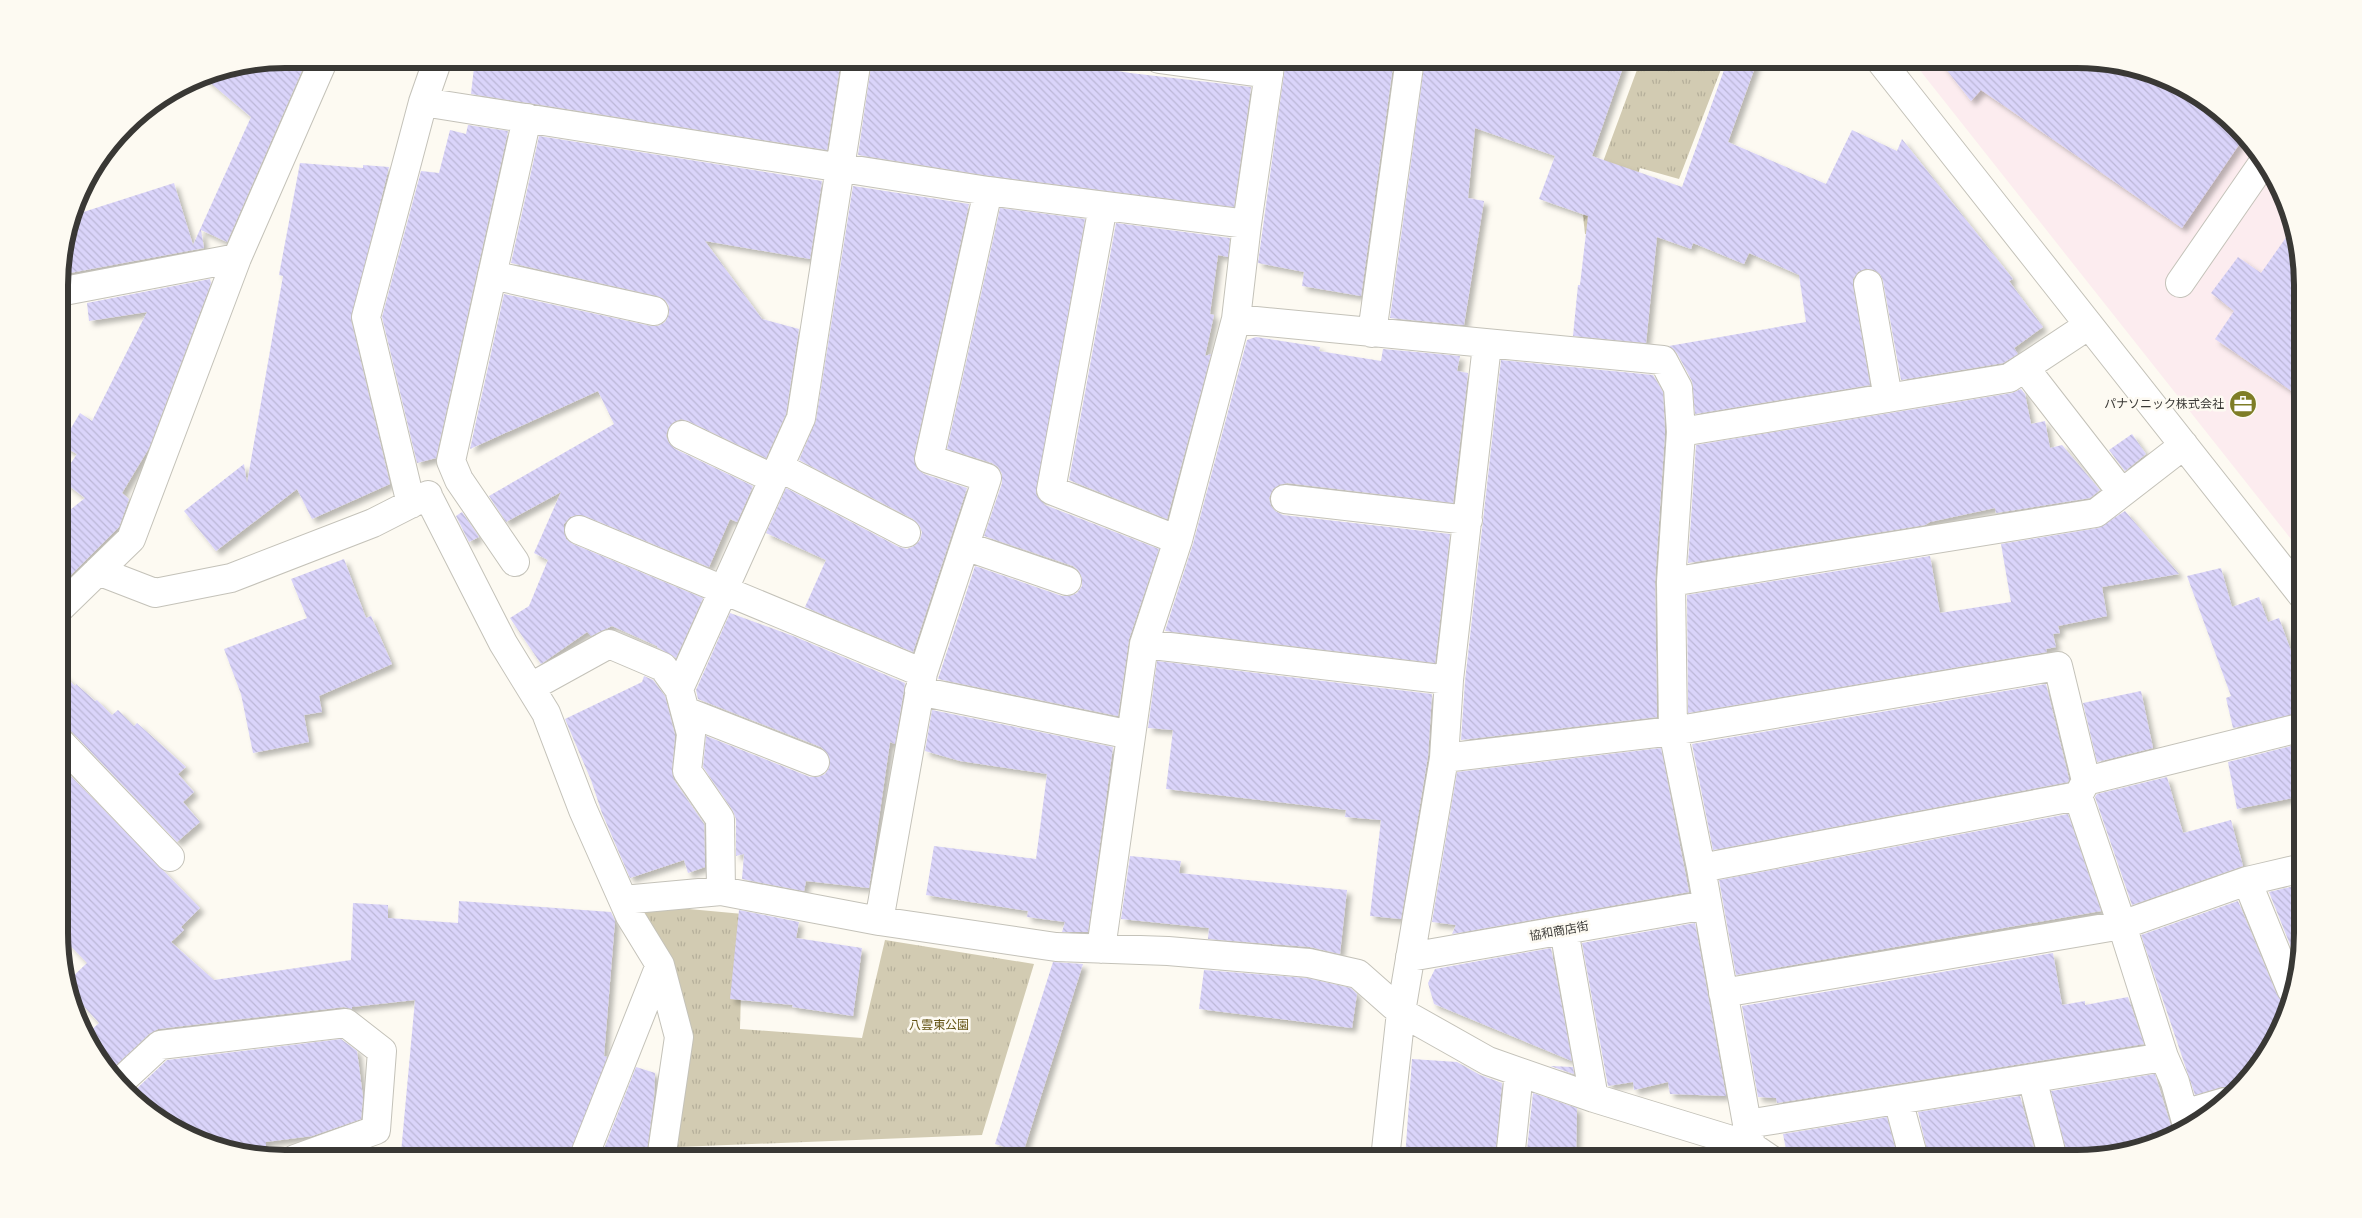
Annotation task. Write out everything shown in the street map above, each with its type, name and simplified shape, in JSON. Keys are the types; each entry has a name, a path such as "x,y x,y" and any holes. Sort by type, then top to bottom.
{"street":[{"path":"68,600 131,539 237,258 320,68"},
{"path":"435,68 423,102 366,317 419,500 546,713 583,810 630,916 660,965 679,1037 662,1150"},
{"path":"682,700 723,591 801,418 856,68"},
{"path":"1101,949 1144,644 1178,540 1236,319 1270,68"},
{"path":"1372,334 1409,68"},
{"path":"1886,68 2294,585"},
{"path":"423,102 988,192 1248,224"},
{"path":"515,562 459,480 450,461 527,118"},
{"path":"2180,283 2260,168"},
{"path":"879,921 921,682 988,478 928,459 988,192"},
{"path":"1103,206 1051,490 1178,540"},
{"path":"68,290 237,258"},
{"path":"492,276 654,311"},
{"path":"1868,284 1888,398"},
{"path":"1236,319 1372,334 1663,360 1678,388 1681,432 1671,582 1673,731 1701,868 1723,993 1756,1143"},
{"path":"1681,432 2009,378 2089,325"},
{"path":"1386,1150 1401,1012 1444,758 1449,680 1487,345"},
{"path":"2025,368 2122,493"},
{"path":"682,435 776,473 906,533"},
{"path":"1671,582 2096,513 2184,445"},
{"path":"98,571 155,593 230,578 373,524 459,480"},
{"path":"1285,499 1468,520"},
{"path":"579,530 723,591 921,682 1131,736"},
{"path":"965,546 1067,581"},
{"path":"531,687 610,644 663,667 682,700 691,734 687,771 720,819 721,891"},
{"path":"1144,644 1449,680"},
{"path":"1444,758 1673,731 2058,666 2082,788 2122,925 2164,1057 2175,1082 2186,1121"},
{"path":"682,700 815,762"},
{"path":"1701,868 2082,788 2294,729"},
{"path":"68,750 170,857"},
{"path":"1723,993 2122,925 2247,881 2294,870"},
{"path":"2247,881 2288,984"},
{"path":"623,900 721,891 879,921 1056,947 1168,951 1309,963 1358,974 1401,1012 1488,1061 1594,1098 1756,1143 1898,1100 2164,1057"},
{"name":"協和商店街","path":"1410,957 1707,905"},
{"path":"1564,930 1594,1098"},
{"path":"587,1150 660,965"},
{"path":"123,1079 160,1045 346,1023 382,1051 376,1130 320,1150"},
{"path":"1511,1150 1519,1072"},
{"path":"2032,1078 2051,1150"},
{"path":"1898,1100 1912,1150"}],"shaded area":[{"name":"パナソニック株式会社","path":"1918,68 2092,68 2134,75 2161,84 2198,104 2221,121 2250,152 2278,201 2287,228 2293,256 2294,543"}],"green space":[{"path":"1638,68 1722,68 1679,179 1640,168 1616,240 1585,234 1583,216"},
{"name":"八雲東公園","path":"635,904 743,914 740,1029 862,1038 885,940 1034,964 982,1135 678,1147 686,1019"}],"building":[{"path":"303,68 227,242 201,230 204,248 68,273 69,256 79,213 174,183 193,245 251,117 208,81 256,69"},
{"path":"474,68 840,68 827,150 471,94"},
{"path":"871,68 1100,68 1251,87 1234,207 990,176 858,155"},
{"path":"1285,68 1393,68 1361,296 1302,286 1304,272 1258,263"},
{"path":"1424,68 1623,68 1592,156 1682,187 1725,68 1755,68 1728,142 1826,184 1852,130 1897,151 1902,139 2013,279 2009,281 2043,327 2014,348 2018,354 2003,363 1901,380 1883,281 1880,274 1874,270 1865,269 1858,272 1853,279 1853,286 1870,385 1695,414 1692,381 1677,353 1669,346 1806,322 1799,275 1749,253 1744,264 1693,243 1691,249 1657,237 1646,343 1573,336 1588,216 1539,199 1555,156 1475,128 1468,198 1484,201 1464,325 1390,318"},
{"path":"1945,68 2106,69 2148,79 2174,90 2210,112 2241,141 2182,228 1981,90 1971,101"},
{"path":"468,125 508,131 436,458 417,463 382,317 421,171 439,173 450,130 466,134"},
{"path":"539,136 822,181 810,259 705,241 762,319 799,329 786,414 766,458 688,421 681,419 674,422 668,429 666,436 669,443 675,449 753,486 737,522 730,519 709,567 585,516 577,515 570,517 564,524 566,539 573,544 703,598 676,658 657,646 612,626 591,636 587,632 541,664 510,618 529,606 548,560 534,553 561,492 506,522 489,496 614,424 598,391 470,449 504,294 651,326 658,326 665,322 669,314 669,306 665,300 657,296 511,263"},
{"path":"300,163 363,168 363,165 389,167 351,320 390,484 312,519 297,489 216,551 184,511 244,464 247,483 283,276 279,275"},
{"path":"853,186 969,204 914,456 917,469 924,474 967,488 913,652 805,607 826,560 766,533 786,488 899,547 907,549 914,546 920,540 922,532 919,525 913,519 799,460 816,420"},
{"path":"1000,208 1085,219 1036,494 1045,505 1159,549 1129,639 1118,716 938,679 975,566 1062,596 1070,596 1077,593 1082,586 1082,578 1078,570 1073,566 984,536 1002,483 1002,474 998,467 992,463 947,449"},
{"path":"1116,223 1230,238 1228,257 1218,255 1210,314 1214,315 1205,356 1211,354 1167,519 1069,480"},
{"path":"2288,234 2294,270 2294,393 2215,339 2234,311 2211,293 2238,257 2261,273"},
{"path":"210,279 211,283 149,448 122,493 129,499 119,527 68,578 68,512 85,498 68,485 68,467 77,454 68,449 68,433 80,413 92,421 147,312 89,321 87,303"},
{"path":"1256,337 1320,347 1319,351 1381,361 1383,349 1460,356 1457,371 1468,373 1453,503 1287,483 1273,489 1269,498 1271,506 1275,511 1283,515 1450,534 1435,663 1165,631 1193,544 1247,340"},
{"path":"1501,360 1653,375 1663,392 1665,432 1655,582 1657,717 1461,740 1465,681"},
{"path":"2021,389 2025,394 2031,424 2045,421 2050,448 2062,445 2100,490 2090,498 1996,513 1995,508 1930,522 1925,525 1688,563 1696,445 2012,393"},
{"path":"2132,434 2146,454 2125,471 2109,450"},
{"path":"2125,511 2179,574 2102,587 2107,616 2058,626 2060,633 2053,634 2056,647 2046,649 2047,652 1688,713 1687,595 1930,556 1940,613 2011,602 2001,544 2098,528"},
{"path":"462,512 479,537 469,542 456,516"},
{"path":"344,559 366,618 371,616 392,664 319,696 322,712 304,715 309,742 253,753 241,694 224,649 307,618 291,579"},
{"path":"2221,568 2232,607 2259,597 2268,622 2279,618 2294,659 2294,714 2233,728 2226,698 2231,696 2187,576"},
{"path":"730,613 793,636 905,683 895,744 890,742 869,888 806,881 804,891 742,879 744,854 736,856 736,819 733,811 703,767 706,736 810,777 818,777 825,774 829,768 830,760 827,753 821,747 698,699 696,690"},
{"path":"1157,661 1432,694 1428,756 1401,919 1370,916 1381,820 1345,817 1346,810 1166,789 1173,730 1148,728"},
{"path":"644,676 653,680 665,696 675,735 672,770 674,780 704,824 705,867 688,873 684,860 630,878 565,719 642,682"},
{"path":"68,679 95,701 97,700 112,715 118,710 134,726 137,723 186,767 178,774 194,792 183,802 200,822 177,842 68,730"},
{"path":"2046,684 2069,779 2068,782 1713,850 1692,744"},
{"path":"2141,691 2153,748 2097,762 2083,703"},
{"path":"932,710 1113,747 1088,932 1062,932 1065,922 1027,917 1028,911 926,895 934,846 1036,859 1047,774 960,761 925,751"},
{"path":"2294,745 2294,798 2237,809 2228,762"},
{"path":"1661,748 1689,892 1452,934 1456,925 1432,922 1457,772"},
{"path":"68,773 200,908 181,927 184,930 171,942 214,980 351,960 353,903 388,905 388,918 458,923 459,901 611,912 615,921 604,1056 607,1057 571,1150 401,1150 415,1000 352,1007 352,1009 344,1007 158,1029 149,1034 113,1068 91,1031 99,1023 78,1000 75,990 72,977 87,963 68,943"},
{"path":"2167,777 2183,833 2231,820 2243,866 2132,905 2095,797 2097,794"},
{"path":"2068,814 2101,911 1736,975 1719,880"},
{"path":"1130,856 1181,861 1179,873 1347,890 1340,954 1310,947 1208,939 1209,928 1121,919"},
{"path":"2294,886 2294,954 2269,892"},
{"path":"2238,901 2277,995 2284,1001 2272,1030 2258,1054 2230,1088 2221,1087 2195,1095 2141,935"},
{"path":"739,910 799,922 796,938 862,948 853,1016 792,1007 793,1005 730,999"},
{"path":"1695,923 1726,1096 1670,1094 1668,1082 1634,1090 1633,1082 1608,1086 1582,943"},
{"path":"1551,948 1572,1061 1434,1004 1428,983 1435,969"},
{"path":"2053,953 2062,1005 2085,1001 2085,1005 2128,997 2144,1044 1777,1103 1776,1098 1758,1097 1742,1006"},
{"path":"1053,962 1083,964 1024,1150 1014,1150 995,1144"},
{"path":"1204,970 1307,978 1351,988 1357,994 1352,1028 1199,1009"},
{"path":"341,1039 357,1051 363,1097 361,1119 312,1136 266,1142 266,1147 254,1149 214,1139 188,1128 164,1114 135,1091 167,1060"},
{"path":"1412,1059 1457,1062 1480,1075 1502,1083 1496,1150 1406,1150"},
{"path":"1550,1066 1573,1067 1574,1074"},
{"path":"636,1067 655,1073 647,1150 604,1150"},
{"path":"2155,1074 2172,1129 2148,1139 2106,1149 2066,1150 2051,1091"},
{"path":"1533,1093 1577,1108 1576,1150 1527,1150"},
{"path":"2020,1096 2035,1150 1927,1150 1918,1112"},
{"path":"1887,1117 1896,1150 1786,1150 1783,1134"}],"place":[{"name":"パナソニック株式会社","path":"2243,404"}]}
